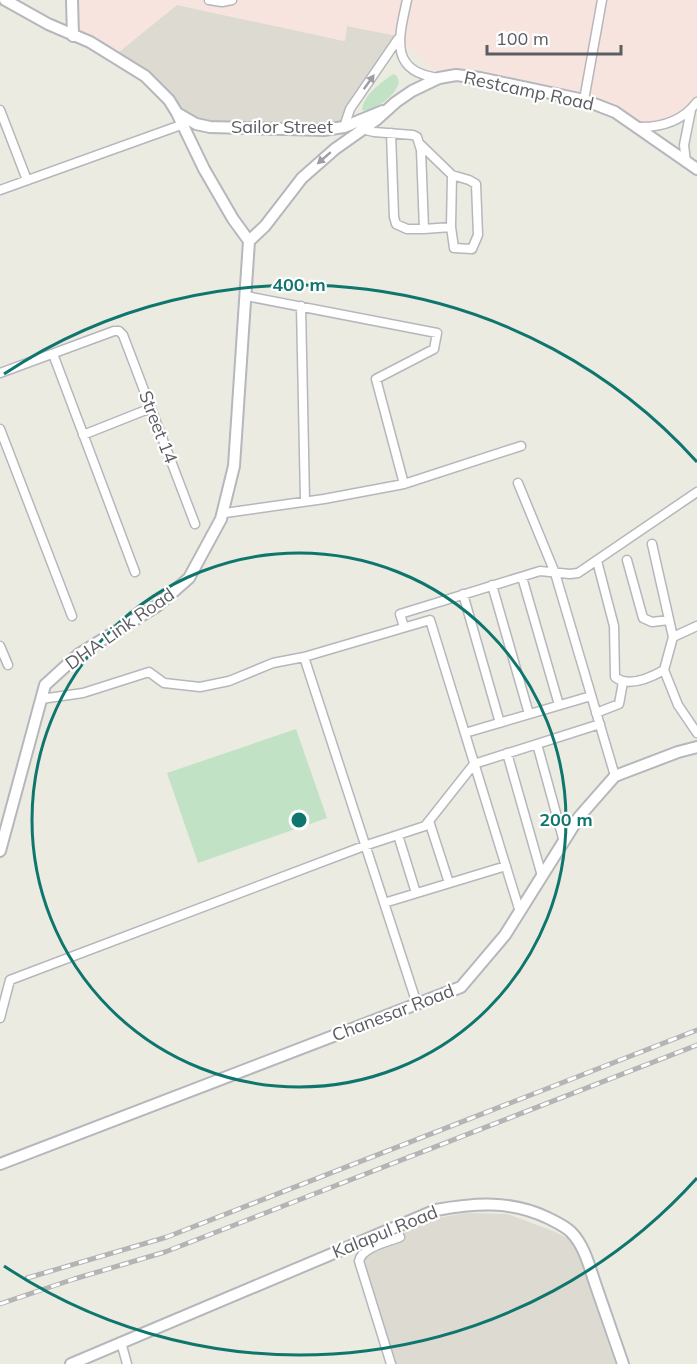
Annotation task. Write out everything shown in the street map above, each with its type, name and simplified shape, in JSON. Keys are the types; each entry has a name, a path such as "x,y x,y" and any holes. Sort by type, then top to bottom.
{"street":[{"path":"5,0 73,36 90,42 146,76 169,100 219,195 249,241 246,296 437,333 434,349 376,380 404,484"},
{"path":"72,0 73,36"},
{"path":"208,0 222,2 232,0"},
{"path":"344,127 350,109 398,39 407,0"},
{"path":"584,100 602,0"},
{"path":"398,39 400,50 411,68 417,73 439,78"},
{"name":"Restcamp Road","path":"249,241 265,226 302,178 334,149 412,91 439,78 456,75 584,100 615,112 697,169"},
{"path":"636,127 654,128 670,123 691,110 697,102"},
{"name":"Sailor Street","path":"177,113 196,124 210,128 314,130 344,127 387,109"},
{"path":"0,110 27,180"},
{"path":"686,162 684,145 691,110"},
{"path":"0,190 182,125"},
{"path":"362,129 416,135 420,144 424,229"},
{"path":"391,134 396,224 407,229 451,228"},
{"path":"420,144 452,175 476,184 478,235 472,249 454,248 451,228 452,175"},
{"name":"DHA Link Road","path":"0,851 45,685 79,654 157,606 189,578 221,519 234,466 246,296"},
{"path":"301,306 305,501"},
{"name":"Street 14","path":"53,354 114,331 123,335 195,524"},
{"path":"0,373 53,354 135,572"},
{"path":"83,435 150,408"},
{"path":"0,429 72,616"},
{"path":"225,513 404,484 521,446"},
{"path":"518,483 555,573 615,776"},
{"path":"404,627 400,614 492,585 540,571 578,573 697,492"},
{"path":"652,544 673,637 664,670 678,705 697,733"},
{"path":"627,560 643,618 652,622 669,620"},
{"path":"597,561 614,626 615,677 623,682 634,682 664,670"},
{"path":"522,577 559,705"},
{"path":"492,585 529,714"},
{"path":"463,594 500,723"},
{"path":"42,699 83,693 149,672 164,683 200,687 229,681 273,663 304,657 430,620 520,912"},
{"path":"673,637 697,626"},
{"path":"0,646 8,665"},
{"path":"304,657 417,1004"},
{"path":"597,713 619,704 623,682"},
{"path":"465,733 591,696"},
{"path":"0,1018 10,980 364,846 425,826 474,764 600,724"},
{"path":"537,744 564,842"},
{"name":"Chanesar Road","path":"0,1164 461,987 505,935 579,817 615,776 697,747"},
{"path":"507,753 542,876"},
{"path":"429,821 448,883"},
{"path":"398,835 416,893"},
{"path":"384,903 506,866"},
{"name":"Kalapul Road","path":"71,1364 436,1210 462,1205 503,1204 539,1214 559,1223 572,1233 582,1248 623,1364"},
{"path":"391,1364 359,1257 364,1252 400,1237"},
{"path":"121,1342 127,1364"}],"shaded area":[{"path":"71,0 697,0 697,102 670,123 636,127 584,100 480,71 435,71 397,36 347,26 345,41 177,5 113,57 73,36"},
{"path":"177,5 344,41 347,26 398,36 344,127 213,123 177,113 169,100 107,53"},
{"path":"465,1213 507,1214 571,1240 576,1247 615,1364 393,1364 359,1256 432,1219"}],"green space":[{"path":"393,74 397,76 399,82 390,96 366,111 362,110 370,94"},
{"path":"296,729 327,818 198,863 167,773"}],"railway":[{"path":"27,1278 167,1237 697,1030"},
{"path":"0,1304 165,1252 697,1045"}]}
